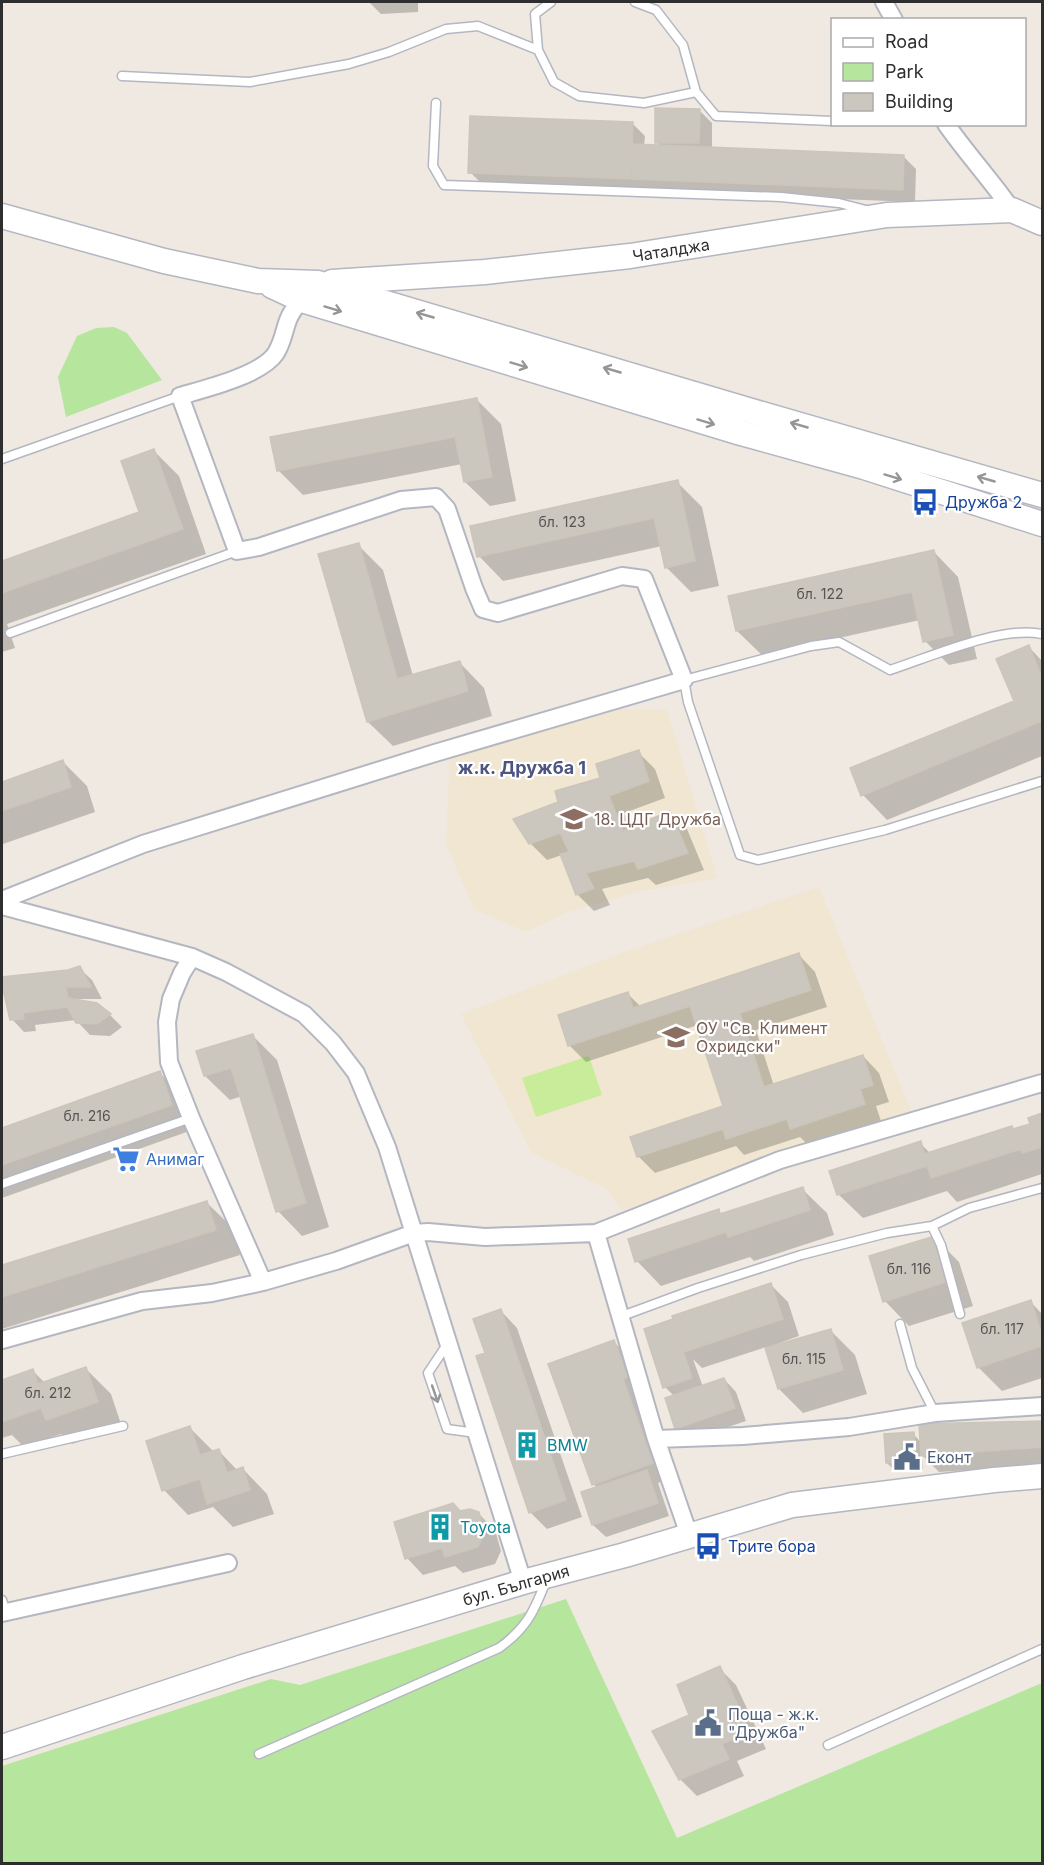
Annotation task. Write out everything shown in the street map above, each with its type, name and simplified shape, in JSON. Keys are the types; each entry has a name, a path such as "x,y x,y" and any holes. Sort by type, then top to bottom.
{"street":[{"path":"884,2 893,18"},
{"path":"947,126 965,151 992,181 1012,210"},
{"name":"Чаталджа","path":"310,291 577,263 886,215 1012,210 1042,223"},
{"path":"2,216 164,261 310,291 748,410 1042,495"},
{"path":"2,900 143,844 435,753 684,680 644,579 621,576 498,613 483,609 447,509 436,497 401,500 237,551 180,396 247,373 263,365 276,353 292,310 310,291"},
{"path":"310,291 741,433 875,471 1042,524"},
{"path":"2,906 192,957 226,972 304,1014 333,1043 356,1073 387,1147 523,1582"},
{"path":"192,957 171,999 167,1022 169,1062 263,1282"},
{"path":"2,1340 142,1300 212,1293 263,1282 336,1261 414,1233 485,1237 596,1233 780,1160 1042,1083"},
{"path":"596,1233 656,1439 689,1535"},
{"path":"656,1439 743,1436 849,1427 934,1413 1042,1406"},
{"name":"бул. България","path":"2,1747 243,1667 523,1582 625,1555 792,1505 1042,1476"},
{"path":"3,1608 228,1563"}],"lane":[{"path":"551,2 535,14 538,50 554,82 579,96 644,103 696,92"},
{"path":"635,2 656,10 683,45 696,92 716,116 831,122"},
{"path":"123,76 250,82 349,64 389,52 446,29 478,26 538,50"},
{"path":"436,103 433,166 444,185 781,197 840,203 886,215"},
{"path":"2,459 180,396"},
{"path":"10,633 237,551"},
{"path":"1042,634 1030,631 996,635 890,670 839,642 830,643 684,680 688,702 740,855 758,861 885,830 1042,781"},
{"path":"2,1184 191,1118"},
{"path":"622,1316 698,1288 801,1255 887,1233 932,1226 969,1208 1042,1188"},
{"path":"932,1226 941,1245 960,1314"},
{"path":"900,1323 912,1368 934,1413"},
{"path":"448,1343 428,1373 447,1429 477,1433"},
{"path":"2,1454 123,1426"},
{"path":"259,1754 499,1648 519,1632 528,1620 548,1575"},
{"path":"828,1745 1042,1650"}],"shaded area":[{"name":"18. ЦДГ Дружба","path":"610,709 667,710 717,878 641,891 570,911 526,932 474,909 446,844 450,757"},
{"name":"ОУ \"Св. Климент Охридски\"","path":"819,887 912,1113 767,1159 622,1210 607,1189 531,1152 461,1014 622,953"}],"green space":[{"path":"114,327 127,333 162,380 66,417 58,377 77,336 96,328"},
{"path":"589,1056 602,1095 536,1117 522,1078"},
{"path":"566,1599 677,1838 1042,1683 1042,1863 2,1863 2,1766 271,1679 300,1685"}],"building":[{"path":"655,108 700,109 699,143 655,143"},
{"path":"470,116 633,122 631,179 468,173"},
{"path":"632,144 904,155 903,190 631,179"},
{"path":"477,398 492,477 464,482 455,437 277,471 270,437"},
{"path":"154,449 183,529 2,593 2,561 139,512 121,461"},
{"path":"678,480 695,561 665,568 654,518 477,557 470,526"},
{"path":"359,543 397,679 460,661 468,691 367,722 318,554"},
{"path":"934,550 953,635 923,642 912,592 736,631 728,596"},
{"path":"1029,645 1042,678 1042,721 861,796 850,768 1014,701 996,659"},
{"path":"639,750 649,781 609,796 623,831 670,811 688,853 638,869 634,861 586,873 594,888 576,895 560,854 569,852 560,833 529,844 513,819 558,802 555,791 600,778 596,764"},
{"path":"63,760 71,787 2,811 2,782"},
{"path":"799,953 811,990 740,1013 764,1087 863,1055 873,1085 860,1089 865,1104 790,1129 787,1119 726,1139 723,1129 637,1157 630,1137 723,1106 690,1006 568,1046 558,1015 628,992 633,1008"},
{"path":"80,966 91,987 66,987 68,998 97,1003 111,1014 97,1024 76,1023 67,1007 23,1013 24,1019 10,1020 2,977 68,970"},
{"path":"253,1034 306,1203 276,1212 231,1068 204,1076 196,1051"},
{"path":"160,1071 172,1105 2,1165 2,1128"},
{"path":"1042,1113 1042,1146 1039,1148 1022,1153 1021,1149 931,1178 927,1166 837,1195 829,1171 921,1141 924,1154 1012,1126 1013,1129 1030,1124 1028,1118"},
{"path":"803,1187 810,1210 728,1237 726,1232 635,1262 628,1239 719,1209 720,1214"},
{"path":"207,1201 216,1230 2,1297 2,1265"},
{"path":"935,1236 949,1281 883,1302 869,1256"},
{"path":"771,1283 783,1319 684,1352 672,1316"},
{"path":"1031,1300 1042,1335 1042,1346 977,1368 962,1323"},
{"name":"BMW","path":"501,1309 566,1500 529,1513 476,1356 485,1353 473,1319"},
{"path":"673,1319 692,1378 663,1388 644,1329"},
{"path":"831,1329 843,1370 778,1389 765,1348"},
{"path":"614,1340 628,1377 623,1379 653,1463 592,1485 548,1364"},
{"path":"86,1367 98,1402 46,1420 41,1408 2,1422 2,1380 33,1369 38,1384"},
{"path":"724,1378 735,1408 675,1429 665,1398"},
{"path":"1042,1421 1042,1447 921,1456 919,1424"},
{"path":"190,1426 200,1455 219,1449 227,1473 243,1467 250,1490 207,1504 200,1479 162,1491 146,1441"},
{"path":"914,1432 916,1461 886,1463 884,1434"},
{"path":"647,1470 658,1503 592,1525 581,1492"},
{"name":"Toyota","path":"453,1503 460,1511 470,1509 479,1512 485,1533 478,1547 445,1557 442,1548 405,1559 394,1522"},
{"name":"Поща - ж.к. \"Дружба\"","path":"720,1666 750,1732 722,1744 729,1759 679,1780 652,1731 689,1715 677,1685"}],"place":[{"name":"Дружба 2","path":"925,502"},
{"name":"18. ЦДГ Дружба","path":"574,819"},
{"name":"ОУ \"Св. Климент Охридски\"","path":"676,1037"},
{"name":"Анимаг","path":"126,1159"},
{"name":"BMW","path":"527,1445"},
{"name":"Еконт","path":"907,1457"},
{"name":"Toyota","path":"440,1527"},
{"name":"Трите бора","path":"708,1546"},
{"name":"Поща - ж.к. \"Дружба\"","path":"708,1723"}],"district":[{"name":"ж.к. Дружба 1","path":"522,768"}]}
